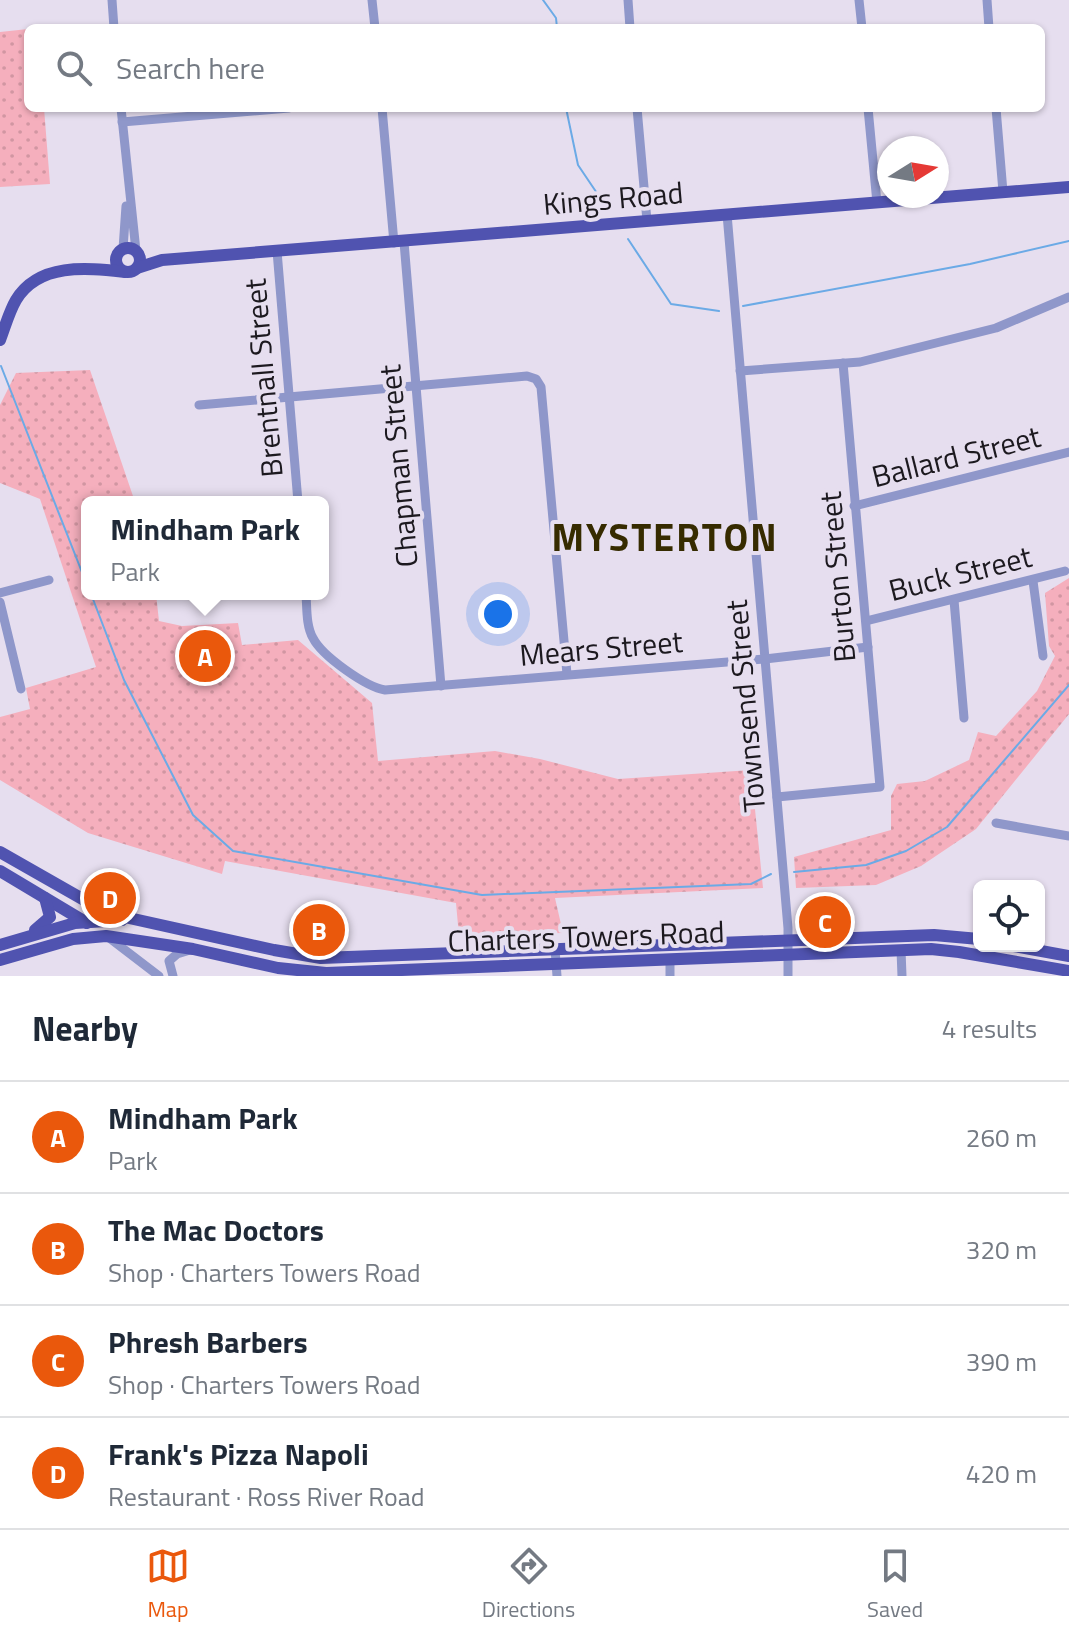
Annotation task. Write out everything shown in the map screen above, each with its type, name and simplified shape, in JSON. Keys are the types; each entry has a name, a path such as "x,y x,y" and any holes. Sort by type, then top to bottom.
{"main road":[{"name":"Kings Road","path":"949,197 1069,187"},
{"name":"Kings Road","path":"87,268 130,258 162,260 877,203"},
{"path":"0,340 14,303 29,284 51,273 130,258"},
{"path":"0,852 93,905 137,921"},
{"path":"0,871 106,936"},
{"path":"26,937 48,920 50,913 45,898"},
{"path":"0,945 85,922 137,921"},
{"name":"Charters Towers Road","path":"137,921 321,958 555,949 788,934 934,935 973,938"},
{"path":"0,960 73,939 106,936"},
{"name":"Charters Towers Road","path":"106,936 326,975 556,970 670,959 901,950 945,950 1069,971"},
{"path":"1045,952 1069,956"}],"street":[{"path":"112,0 114,24"},
{"path":"372,0 375,24"},
{"path":"628,0 630,24"},
{"path":"859,0 862,24"},
{"path":"987,0 989,24"},
{"path":"121,112 130,258"},
{"path":"122,122 241,112"},
{"name":"Chapman Street","path":"383,112 415,386 441,686"},
{"path":"637,112 647,221"},
{"path":"868,112 877,203"},
{"path":"996,112 1003,192"},
{"name":"Townsend Street","path":"727,214 788,934 788,976"},
{"name":"Brentnall Street","path":"277,251 298,496"},
{"path":"740,371 860,362 996,328 1069,297"},
{"name":"Burton Street","path":"777,797 880,787 843,363"},
{"path":"199,405 527,376 536,379 541,387 567,674"},
{"name":"Ballard Street","path":"854,506 1069,452"},
{"name":"Buck Street","path":"866,621 1065,571"},
{"path":"0,593 49,580"},
{"path":"1033,581 1043,656"},
{"path":"307,600 312,637 325,652 363,681 385,690 441,686"},
{"path":"954,600 964,718"},
{"path":"0,602 21,689"},
{"name":"Mears Street","path":"441,686 765,659 868,647"},
{"path":"996,823 1069,836"},
{"path":"106,936 159,976"},
{"path":"173,976 170,959 193,949"},
{"path":"555,949 556,970"},
{"path":"901,950 902,976"},
{"path":"321,958 326,975"},
{"path":"670,959 670,976"}],"shaded area":[{"path":"24,29 24,112 44,112 50,184 0,187 0,32"},
{"path":"90,370 133,496 81,496 81,600 157,600 159,621 182,626 238,623 242,645 298,640 372,703 378,761 495,751 618,779 751,770 763,888 555,898 563,933 459,936 456,903 225,861 222,874 88,833 0,780 0,717 30,709 26,688 96,667 40,499 0,483 0,405 16,373"},
{"path":"1069,578 1069,714 976,829 921,866 876,885 796,888 794,857 891,830 891,796 897,784 925,781 969,760 978,732 996,736 1037,691 1055,656 1049,646 1045,593"}],"waterway":[{"path":"543,0 556,18 557,24"},
{"path":"567,112 578,165 607,208"},
{"path":"628,239 671,304 719,311"},
{"path":"743,306 970,264 1069,241"},
{"path":"1,366 81,570"},
{"path":"93,600 124,680 193,815 233,851 482,895 751,884 771,874"},
{"path":"794,872 866,865 906,851 947,827 1069,685"}],"place":[{"name":"Mindham Park","path":"205,656"},
{"name":"Frank's Pizza Napoli","path":"110,898"},
{"name":"Phresh Barbers","path":"825,922"},
{"name":"The Mac Doctors","path":"319,930"}],"district":[{"name":"MYSTERTON","path":"665,537"}]}
